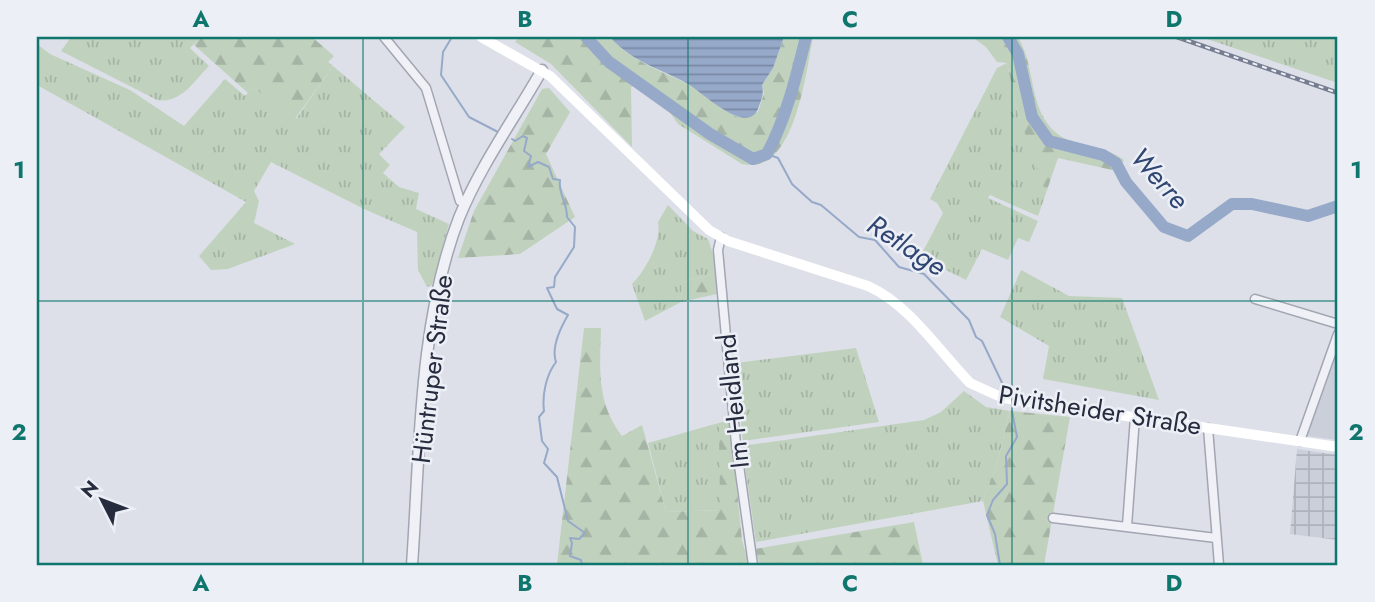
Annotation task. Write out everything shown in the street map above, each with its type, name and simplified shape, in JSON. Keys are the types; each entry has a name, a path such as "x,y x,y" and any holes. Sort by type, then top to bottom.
{"main road":[{"name":"Pivitsheider Straße","path":"481,37 542,69 697,220 721,237 871,287 885,295 899,306 970,383 981,390 1003,398 1338,447"}],"street":[{"path":"384,37 426,88 460,201 466,202"},
{"name":"Hüntruper Straße","path":"412,565 432,323 444,262 466,202 542,69"},
{"name":"Im Heidland","path":"721,237 718,250 736,444 753,565"},
{"path":"1255,299 1338,324"},
{"path":"1300,441 1338,334"},
{"path":"1127,526 1135,417"},
{"path":"1208,428 1219,565"},
{"path":"1053,518 1216,538"}],"shaded area":[{"path":"1333,345 1338,348 1338,440 1300,435"},
{"path":"1297,449 1338,455 1338,540 1290,534"}],"green space":[{"path":"71,37 201,37 190,48 209,66 180,95 157,100 61,51"},
{"path":"201,37 312,37 334,56 328,62 333,66 295,119 253,87 248,93 194,45"},
{"path":"519,37 610,37 636,59 693,87 738,117 758,112 764,93 762,85 773,68 784,37 813,37 801,96 786,138 774,154 760,164 742,164 678,124 666,107 634,86 631,87 632,147 551,64 515,42"},
{"path":"972,37 1018,37 1028,62 1037,102 1049,125 1066,139 1107,151 1124,160 1117,171 1058,158 1046,193 1017,111 1007,63 997,62 986,47"},
{"path":"1201,37 1338,37 1338,83"},
{"path":"37,44 50,54 130,90 184,126 225,79 245,96 253,87 296,119 333,66 405,127 379,154 390,165 383,173 399,187 419,193 416,209 449,224 432,285 427,287 418,270 417,232 364,209 271,162 254,191 259,201 254,223 295,244 228,269 211,270 199,256 246,202 37,85"},
{"path":"1007,63 1017,111 1046,193 1038,216 990,195 988,198 1038,221 1029,242 1018,238 1008,260 982,249 966,280 920,257 943,213 937,203 930,199 997,68"},
{"path":"549,88 570,112 546,154 575,217 520,254 458,258 474,211 542,89"},
{"path":"668,205 693,231 708,239 714,257 715,274 682,282 681,302 645,321 632,284 651,255 659,230 658,222"},
{"path":"1021,270 1069,296 1122,298 1159,400 1043,379 1049,346 1000,317"},
{"path":"715,274 717,294 681,302 682,282"},
{"path":"584,328 601,328 601,385 608,411 622,436 642,425 666,512 720,510 719,429 722,422 730,421 742,540 749,565 557,565"},
{"path":"856,348 879,422 743,441 735,363"},
{"path":"964,391 986,407 1010,411 998,460 983,501 756,542 742,446 924,420 941,412"},
{"path":"1010,411 1070,417 1044,565 998,565 983,501 998,460"},
{"path":"722,422 720,510 666,512 648,443"},
{"path":"914,522 923,565 760,565 755,549"}],"water":[{"path":"610,37 784,37 773,68 762,85 759,106 754,115 746,118 726,111 688,84 637,59"}],"waterway":[{"path":"452,37 443,52 441,75 469,117 498,132"},
{"name":"Werre","path":"586,37 609,62 710,134 753,159 767,154 774,140 790,96 806,37"},
{"name":"Werre","path":"1008,37 1018,54 1032,117 1049,141 1103,155 1116,163 1126,182 1164,227 1188,236 1232,204 1252,204 1308,216 1338,206"},
{"path":"512,139 515,141 523,136 527,138 524,151 531,156 528,167 538,162 549,167 553,179 560,180 567,217 575,227 574,247 555,277 554,287 547,288 557,309 568,315 558,338 556,362 547,379 544,411 539,417 542,441 548,449 544,463 557,477 568,521 585,533 579,539 570,538 570,556 581,560 582,565"},
{"name":"Retlage","path":"767,154 778,158 792,184 812,202 821,205 859,237 875,240 899,267 924,274 969,320 1005,389"},
{"name":"Retlage","path":"1000,565 995,534 987,515 993,500 1007,484 1006,456 1017,437 1012,411"}],"railway":[{"path":"1177,37 1338,93"}]}
